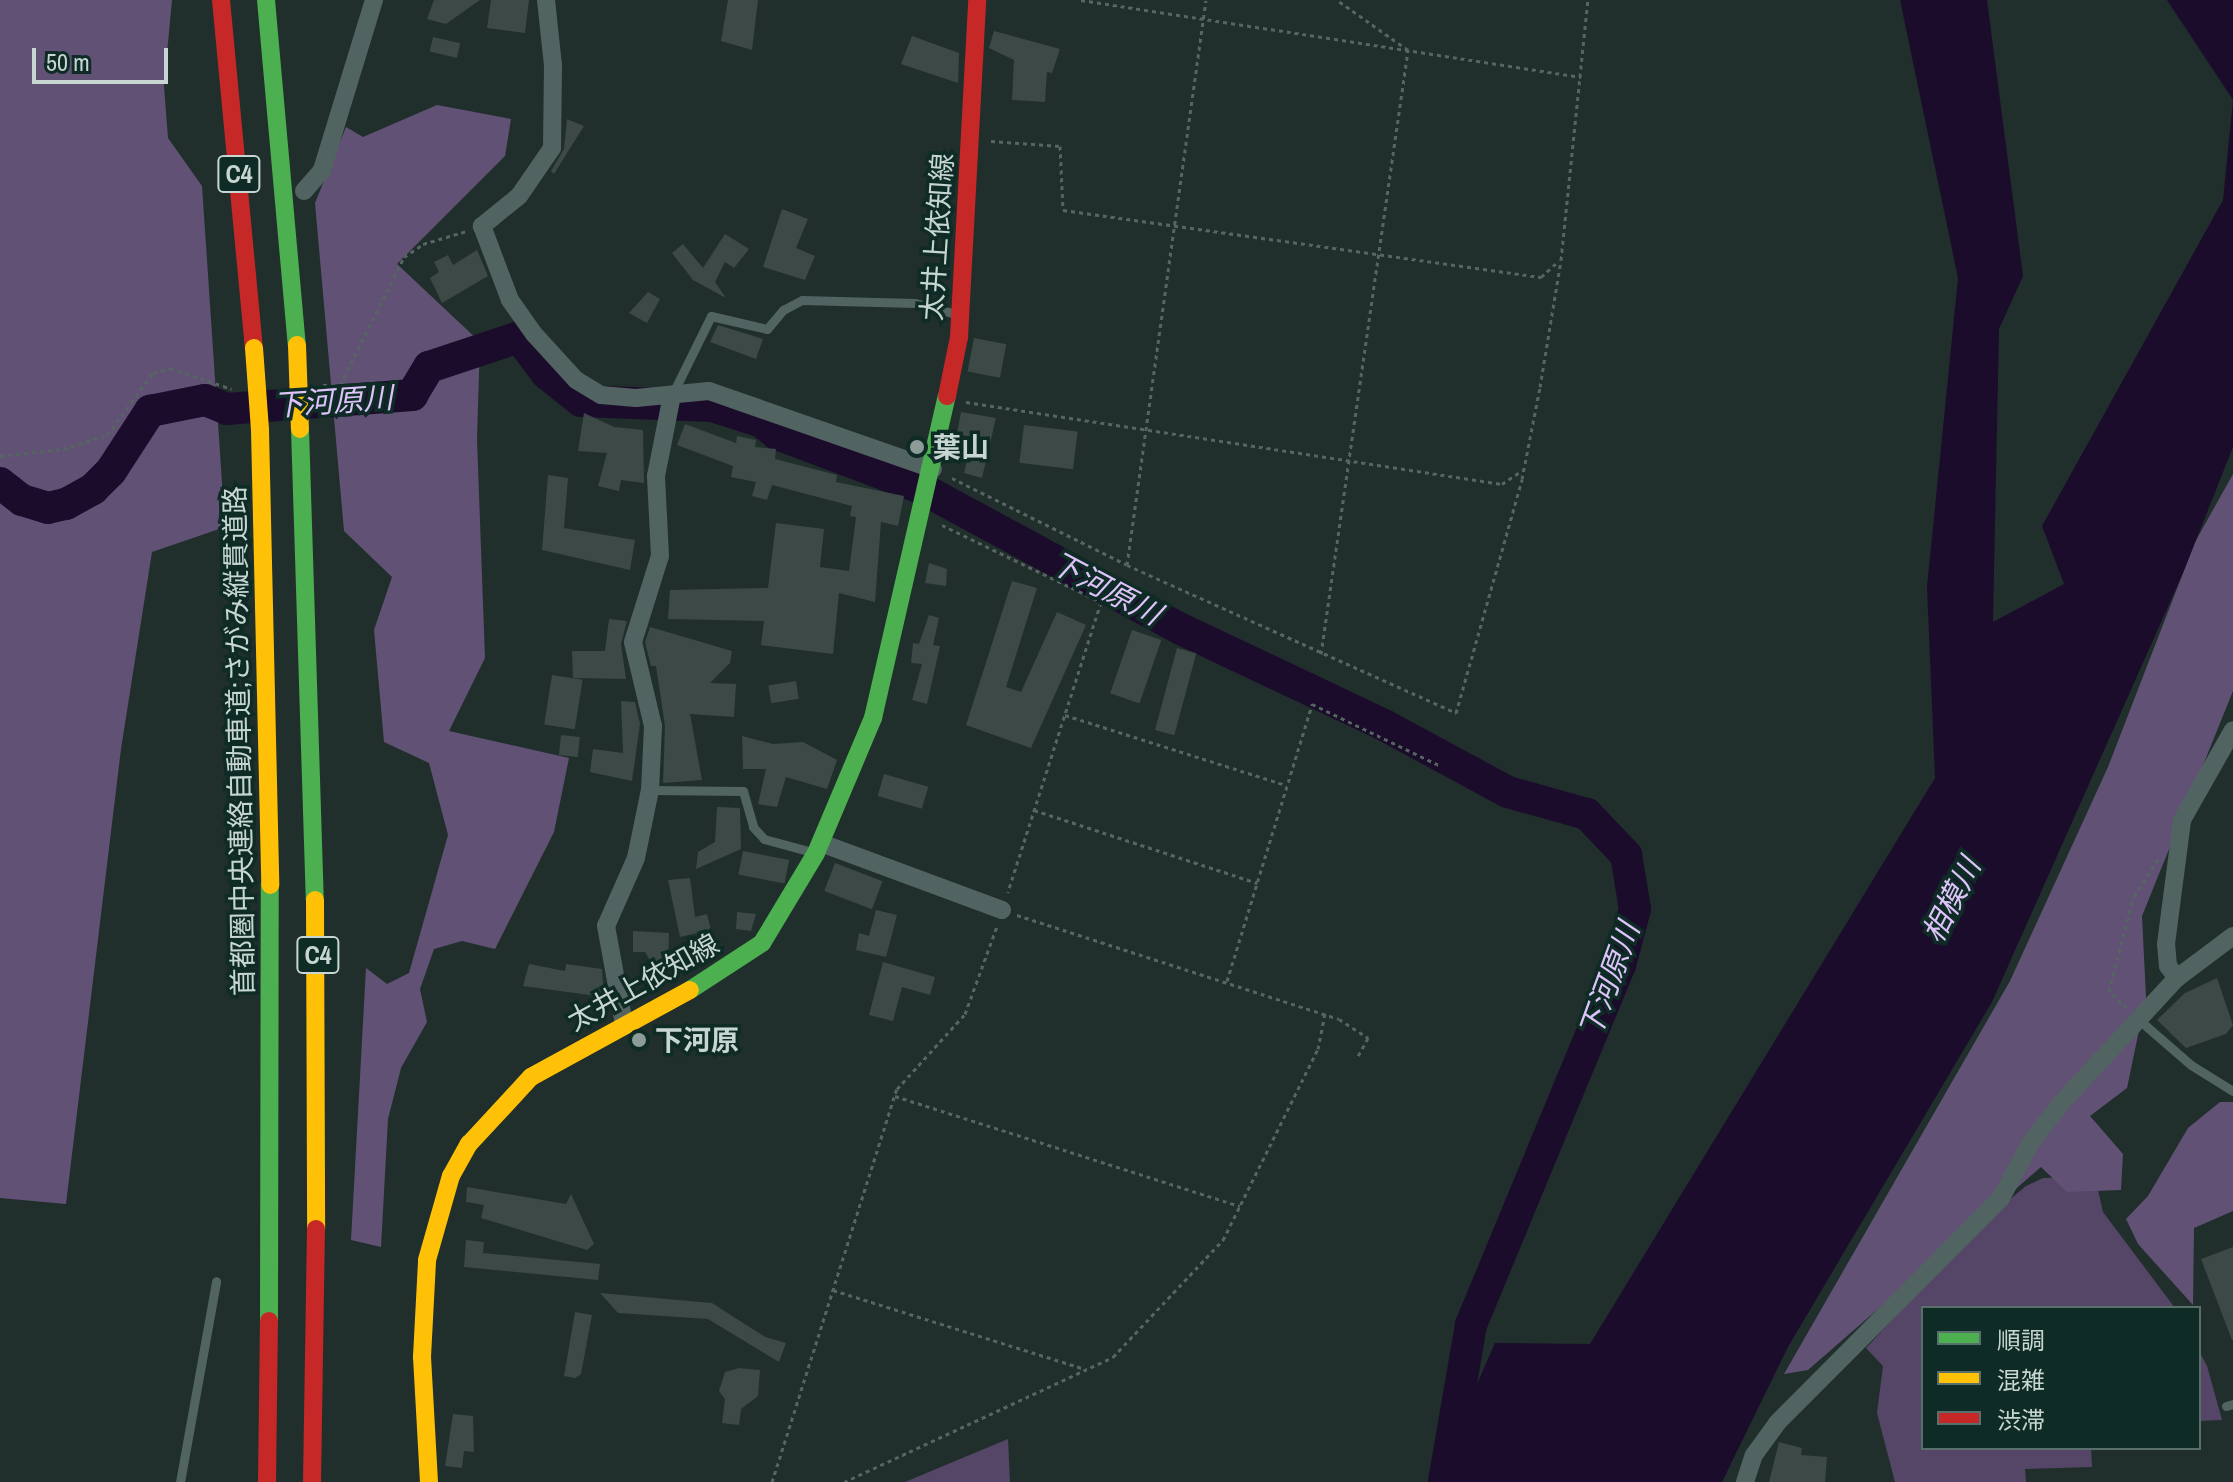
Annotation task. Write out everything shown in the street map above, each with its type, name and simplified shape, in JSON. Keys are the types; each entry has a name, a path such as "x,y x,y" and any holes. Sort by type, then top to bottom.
{"main road":[{"name":"首都圏中央連絡自動車道;さがみ縦貫道路","path":"221,0 260,430 273,1028 267,1482"},
{"name":"C4","path":"266,0 297,345 319,1031 312,1482"},
{"name":"太井上依知線","path":"429,1482 422,1312 427,1260 451,1176 469,1144 531,1077 725,971 762,943 818,848 873,718 933,472 962,315 977,0"}],"street":[{"path":"304,191 322,170 374,0"},
{"path":"546,0 553,65 552,148 519,196 482,226 510,300 576,380 601,395 672,396 709,391 749,402 933,472"},
{"path":"624,1024 606,926 636,858 650,790 653,726 633,642 660,556 656,476 662,432 672,396"},
{"path":"2177,978 2168,966 2166,944 2182,820 2233,730"},
{"path":"818,848 1002,910"},
{"path":"1745,1482 1754,1455 1777,1423 2001,1198 2031,1142 2138,1019 2177,978 2233,936"}],"lane":[{"path":"672,396 711,316 767,329 783,310 802,300 915,303 962,315"},
{"path":"650,790 743,791 753,827 764,839 818,848"},
{"path":"2138,1019 2191,1065 2233,1091"},
{"path":"180,1482 216,1281"}],"path":[{"path":"1081,0 1581,77"},
{"path":"1127,565 1206,0"},
{"path":"1337,0 1408,50"},
{"path":"933,472 1127,565 1456,713 1523,470 1561,260 1588,0"},
{"path":"1321,654 1352,463 1408,50"},
{"path":"971,140 1060,146 1063,210 1541,277 1561,260"},
{"path":"948,399 1502,484 1523,470"},
{"path":"0,456 16,452"},
{"path":"772,1482 895,1096 965,1014 1002,910 1101,602 923,516"},
{"path":"1227,981 1312,704 1439,765"},
{"path":"1065,715 1287,785"},
{"path":"1034,810 1257,883"},
{"path":"2138,1019 2109,991 2134,896 2166,846"},
{"path":"1002,910 1325,1014 1368,1038 1357,1058"},
{"path":"844,1482 1113,1357 1186,1284 1223,1240 1318,1049 1325,1014"},
{"path":"895,1096 1240,1206"},
{"path":"833,1290 1086,1369"}],"shaded area":[{"path":"0,0 172,0 164,86 168,138 202,186 225,527 152,552 121,749 66,1204 0,1198"},
{"path":"437,105 511,119 505,156 397,264 480,342 477,439 485,658 449,731 569,758 554,832 495,949 462,941 434,949 420,989 427,1022 401,1068 388,1119 381,1247 351,1240 366,968 387,984 409,973 448,835 429,763 384,742 374,630 392,577 344,531 315,203 346,127 363,137"},
{"path":"2233,474 2233,691 2142,916 2146,997 2127,1088 2090,1116 2123,1154 2121,1190 2067,1192 2041,1167 1808,1370 1784,1374 2010,981 2108,767 2195,542"},
{"path":"2220,1102 2233,1102 2233,1211 2194,1228 2193,1305 2138,1244 2126,1219 2148,1196 2188,1128"},
{"path":"2095,1177 2103,1212 2174,1306 1921,1306 1921,1450 2091,1450 2092,1467 2025,1469 2026,1482 1895,1482 1877,1413 1883,1366 1866,1348 1984,1221 2026,1186 2043,1178"},
{"path":"2201,1355 2207,1366 2222,1420 2201,1421"},
{"path":"1008,1439 1010,1482 905,1482"}],"water":[{"name":"相模川","path":"1900,0 1987,0 2023,276 1999,329 1993,622 2064,584 2042,526 2223,200 2233,100 2233,447 2183,573 1992,1002 1788,1347 1722,1482 1434,1482 1495,1343 1590,1344 1935,778 1927,587 1958,278"},
{"path":"2167,0 2233,0 2233,100"}],"building":[{"path":"434,0 480,0 446,24 427,19"},
{"path":"491,0 529,0 525,33 487,28"},
{"path":"728,0 758,0 752,50 721,41"},
{"path":"994,31 1060,49 1052,73 1047,72 1045,102 1012,100 1014,60 989,48"},
{"path":"912,36 959,53 958,83 901,64"},
{"path":"433,37 460,43 457,58 430,52"},
{"path":"567,119 584,126 554,174 551,171 564,149"},
{"path":"782,209 808,219 796,248 815,256 805,280 763,267"},
{"path":"725,234 749,249 734,268 725,262 715,282 726,298 693,280 672,253 683,244 703,268"},
{"path":"477,250 488,276 442,303 430,278 439,272 434,262 448,255 453,265"},
{"path":"648,292 660,299 647,323 629,313"},
{"path":"718,325 763,339 756,359 710,342"},
{"path":"974,338 1006,344 1000,378 968,371"},
{"path":"961,412 996,418 982,478 964,473 973,437 957,434"},
{"path":"584,413 614,427 643,430 644,483 621,480 619,491 598,486 607,453 578,451"},
{"path":"685,424 736,443 737,436 756,440 755,447 776,449 775,459 837,475 836,482 904,496 898,526 881,522 875,602 839,593 833,654 761,645 764,621 668,619 670,590 768,588 776,523 824,529 820,567 849,571 856,517 850,516 852,506 772,485 767,500 752,496 756,482 731,477 733,466 677,445"},
{"path":"1024,425 1078,432 1073,469 1019,463"},
{"path":"548,475 568,478 564,528 635,540 630,570 542,550"},
{"path":"929,563 947,569 946,586 925,583"},
{"path":"1012,581 1037,588 1006,687 1021,692 1057,612 1086,625 1031,748 966,725"},
{"path":"929,615 939,618 933,645 940,646 927,704 912,700 922,664 911,663 913,643 919,644"},
{"path":"609,619 627,621 621,644 626,679 573,678 572,651 605,651"},
{"path":"650,627 732,651 730,663 710,683 736,684 734,717 690,714 702,780 663,783 665,726 656,666 651,666 645,642"},
{"path":"1132,630 1161,640 1139,703 1110,693"},
{"path":"1177,648 1196,653 1174,735 1155,730"},
{"path":"552,675 583,680 575,729 544,724"},
{"path":"796,681 799,699 771,703 768,685"},
{"path":"621,701 635,702 640,724 632,781 590,772 593,749 623,753"},
{"path":"561,735 580,737 578,757 559,755"},
{"path":"742,736 773,744 803,742 837,760 827,789 786,777 777,807 758,804 766,769 743,769"},
{"path":"884,774 928,787 922,809 878,796"},
{"path":"717,807 740,808 741,849 696,869 698,852 715,842"},
{"path":"743,851 789,860 785,884 738,875"},
{"path":"835,863 883,881 872,909 824,891"},
{"path":"690,878 695,917 707,914 711,930 680,937 668,880"},
{"path":"876,910 897,915 886,957 856,950 859,933 869,936"},
{"path":"737,912 756,914 751,931 736,929"},
{"path":"633,931 669,933 668,967 653,966 645,952 633,952"},
{"path":"883,962 935,977 930,995 902,987 893,1021 869,1015"},
{"path":"529,964 565,971 566,964 602,969 604,997 523,986"},
{"path":"2217,978 2233,1025 2226,1034 2186,1048 2157,1020 2185,993"},
{"path":"467,1187 566,1204 571,1194 594,1244 587,1250 481,1218 484,1205 466,1202"},
{"path":"466,1240 484,1242 483,1253 600,1264 598,1280 464,1267"},
{"path":"2233,1247 2233,1340 2232,1340 2201,1259"},
{"path":"600,1293 712,1303 765,1337 786,1343 779,1362 708,1319 618,1313"},
{"path":"575,1312 592,1315 581,1374 575,1378 564,1376"},
{"path":"739,1368 760,1370 758,1396 741,1409 739,1425 722,1423 725,1399 719,1391 725,1372"},
{"path":"453,1414 473,1416 474,1452 464,1451 462,1468 445,1466"},
{"path":"1779,1442 1802,1448 1801,1455 1827,1457 1825,1482 1769,1482"}],"waterway":[{"name":"下河原川","path":"0,483 22,500 48,508 66,504 93,489 111,471 150,411 205,400 227,409 412,395 429,367 519,337 547,374 581,401 712,406 762,422 777,434 921,488 1181,629 1384,725 1508,792 1587,814 1626,855 1635,909 1620,965 1471,1325 1444,1482"}],"traffic: fast":[{"path":"266,0 297,345"},
{"path":"690,990 762,943 816,853 873,718 947,396"},
{"path":"300,429 315,900"},
{"path":"269,1321 270,885"}],"traffic: slow":[{"path":"297,345 300,429"},
{"path":"254,348 260,430"},
{"path":"260,430 270,885"},
{"path":"315,900 316,1229"},
{"path":"429,1482 422,1357 427,1260 451,1176 469,1144 531,1077 690,990"}],"traffic: jam":[{"path":"221,0 254,348"},
{"path":"947,396 959,337 977,0"},
{"path":"312,1482 316,1229"},
{"path":"267,1482 269,1321"}],"place":[{"name":"葉山","path":"917,447"},
{"name":"下河原","path":"639,1040"}]}
